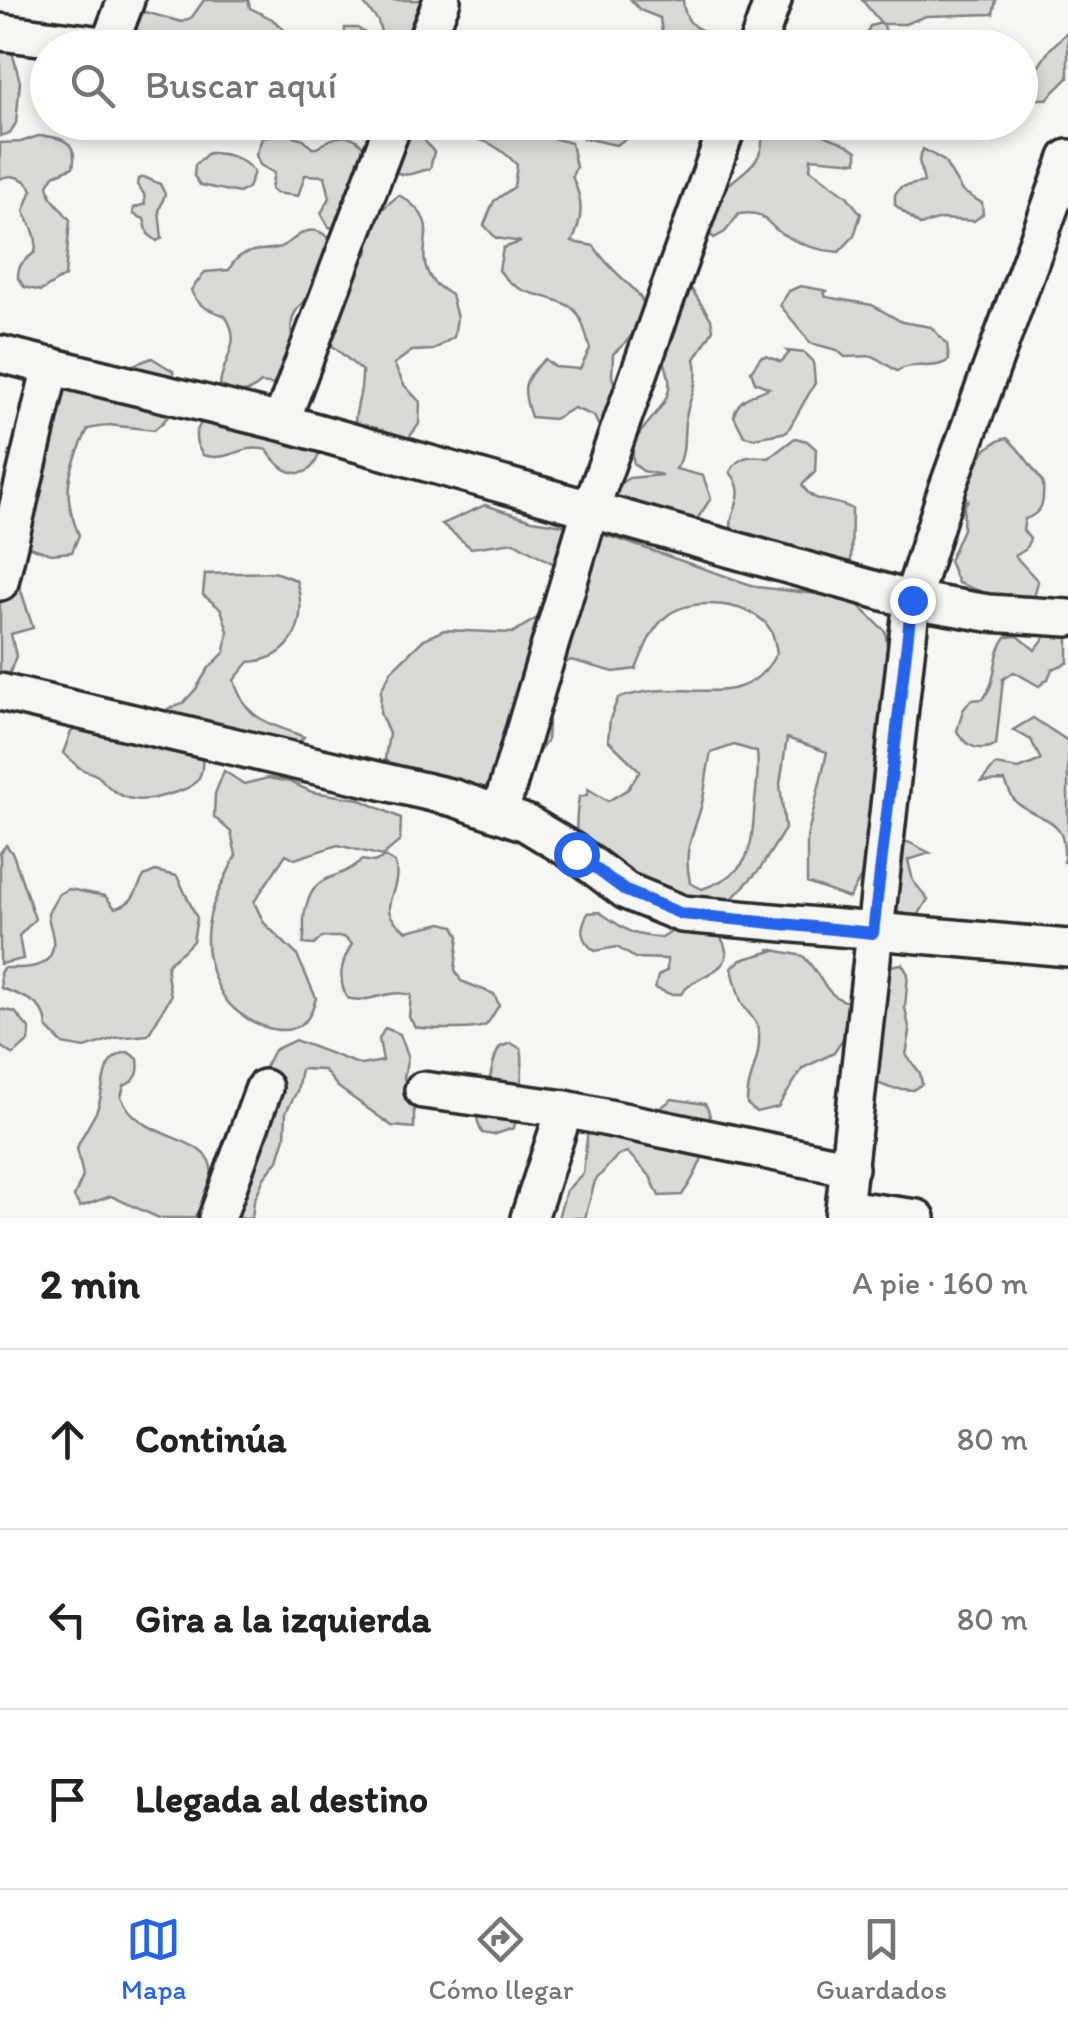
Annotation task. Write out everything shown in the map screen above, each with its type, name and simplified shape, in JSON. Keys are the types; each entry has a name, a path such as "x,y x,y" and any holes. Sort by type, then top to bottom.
{"street":[{"path":"121,30 126,0"},
{"path":"430,30 442,0"},
{"path":"762,30 773,0"},
{"path":"0,32 30,36"},
{"path":"282,422 387,140"},
{"path":"500,812 590,511 723,140"},
{"path":"916,1218 844,1213 912,600 1068,158"},
{"path":"0,354 282,422 912,600 988,613 1068,618"},
{"path":"0,582 51,366"},
{"path":"0,692 435,793 500,812 576,854 626,891 682,914 1068,948"},
{"path":"217,1218 264,1088"},
{"path":"423,1090 565,1109 850,1168"},
{"path":"529,1218 565,1109"}],"shaded area":[{"path":"204,0 248,0 250,8 284,30 131,30 127,24 133,15 145,12 182,22 192,17"},
{"path":"361,0 426,0 416,30 380,30"},
{"path":"631,0 683,0 690,22 702,30 662,30 660,18 640,10"},
{"path":"862,0 996,0 993,14 926,16 905,24 883,24 885,30 868,30 881,23"},
{"path":"1068,31 1068,78 1047,99 1038,99 1038,67"},
{"path":"0,45 13,55 20,82 16,123 10,133 0,136"},
{"path":"61,140 70,146 74,158 73,167 54,175 48,185 51,197 70,220 65,276 41,291 24,287 18,278 21,265 36,246 24,211 32,190 18,178 0,179 0,143"},
{"path":"261,140 305,140 312,148 329,140 360,143 365,150 340,229 329,227 321,213 330,198 325,176 305,175 298,196 275,193 271,189 274,173 260,165 256,155"},
{"path":"424,140 434,152 430,169 407,174 394,171 397,144"},
{"path":"480,140 571,143 576,167 572,176 581,209 572,242 594,246 640,296 644,307 642,319 633,335 613,354 612,377 621,399 603,435 594,416 574,408 554,419 531,417 525,391 532,373 545,359 555,367 580,369 590,349 573,309 515,286 499,270 503,248 521,242 496,238 484,225 494,201 514,187 517,165"},
{"path":"592,140 624,140 616,145"},
{"path":"762,140 836,140 857,151 857,162 811,158 810,169 847,196 861,214 854,236 839,252 795,241 755,214 739,214 725,232 714,238 705,230 723,190 752,165"},
{"path":"923,149 944,161 962,191 982,203 983,214 974,221 941,219 920,225 895,205 895,194 901,187 924,182 919,160"},
{"path":"208,153 234,157 249,167 254,172 248,188 239,193 200,185 194,176 195,165"},
{"path":"144,177 160,184 165,194 159,211 162,238 157,241 148,234 144,219 133,214 134,208 145,204 137,185 138,179"},
{"path":"399,195 422,216 426,226 426,268 434,282 451,295 457,318 454,337 433,350 412,351 394,364 404,385 420,402 419,424 405,443 387,432 373,447 354,437 362,371 328,342 314,296 293,316 291,334 299,362 282,386 261,383 241,392 220,385 233,335 225,316 201,304 191,290 205,272 229,270 243,254 277,248 308,231 320,232 329,239 351,270 367,254 371,231 381,210"},
{"path":"800,286 828,291 824,292 826,297 872,305 902,322 931,327 947,344 949,360 897,371 873,356 845,357 837,350 810,343 780,305 789,291"},
{"path":"680,289 692,290 711,319 713,330 695,359 695,383 685,422 683,452 676,469 703,476 711,498 692,527 618,528 609,490 629,478 662,475 643,471 634,464 633,453 638,436 667,396 669,382 662,335"},
{"path":"787,351 805,353 813,361 815,383 787,432 744,436 734,416 736,410 747,398 769,388 755,382 751,371 761,357 781,362"},
{"path":"152,358 173,371 175,405 154,430 109,425 88,429 69,481 70,506 79,535 72,552 51,554 8,540 50,411 64,391"},
{"path":"208,416 321,448 311,468 296,473 281,466 267,450 249,449 221,457 203,455 196,434"},
{"path":"795,438 816,449 815,472 802,485 807,492 852,509 851,567 732,535 738,489 730,472 746,458 769,458"},
{"path":"1007,438 1043,483 1042,505 1025,519 1023,530 1030,539 1025,550 1015,556 1038,581 1033,602 1003,598 958,583 949,561 963,529 972,471 989,447"},
{"path":"485,505 621,540 757,587 851,598 885,631 892,676 887,722 874,767 872,858 849,898 807,883 807,838 827,752 787,738 780,784 785,829 760,869 726,905 626,891 599,896 582,859 576,826 579,797 587,795 588,789 608,801 628,789 640,771 608,740 618,698 653,691 714,691 743,686 767,668 777,652 771,631 762,620 737,608 692,605 668,615 653,633 636,669 614,672 571,660 551,671 547,741 533,759 493,780 476,795 394,779 385,758 389,734 380,713 381,690 392,670 424,639 444,630 512,633 552,609 554,564 514,542 471,548 442,524","holes":["734,745 757,752 758,776 746,856 732,874 702,889 690,883 688,858 711,753"]},
{"path":"3,563 18,581 33,628 11,634 16,656 8,678 0,674"},
{"path":"274,572 296,580 299,623 277,654 249,662 234,680 252,712 304,737 288,753 202,756 201,774 191,786 137,800 119,795 63,753 71,732 81,726 162,712 183,703 196,689 225,652 228,631 221,609 203,595 205,574"},
{"path":"1068,627 1068,663 1052,669 1048,679 1039,686 1014,672 1003,679 996,745 979,748 964,741 957,731 963,710 971,700 983,699 988,692 1006,637 1018,636 1035,650 1049,632"},
{"path":"1033,718 1068,741 1068,862 1064,862 1058,828 1017,803 1005,781 981,782 995,765 1019,769 1041,760 1031,740 1013,730"},
{"path":"224,771 244,784 268,778 312,792 359,799 401,818 400,841 382,856 338,845 295,859 286,854 254,902 264,923 297,955 316,998 307,1019 287,1030 264,1027 233,1008 218,987 210,964 209,919 236,855 231,832 214,817 215,794"},
{"path":"908,842 930,853 908,860 913,881 928,899 916,919 895,911 885,847"},
{"path":"6,845 13,854 35,919 19,936 23,959 0,964 0,853"},
{"path":"385,857 395,863 397,874 390,915 407,931 442,923 454,926 459,936 455,970 461,981 494,994 499,1005 486,1025 463,1029 415,1027 409,1017 411,995 403,993 347,998 342,971 352,944 344,937 322,937 314,945 303,944 305,911 314,888 362,860 374,862"},
{"path":"155,871 177,876 197,918 193,941 167,967 171,996 148,1035 115,1038 85,1048 63,1044 47,1028 38,1006 1,988 0,973 3,968 41,964 51,955 48,913 59,894 69,889 105,896 115,908 131,900 144,876"},
{"path":"599,912 628,931 650,937 662,938 682,925 715,928 724,943 724,962 681,994 655,988 658,976 667,970 667,959 635,958 617,947 595,951 586,943 582,934 585,919 588,913"},
{"path":"768,949 803,956 836,997 852,1002 880,968 902,964 908,974 905,1008 910,1032 906,1055 920,1073 922,1084 913,1090 890,1088 870,1080 856,1031 846,1034 834,1053 803,1068 778,1107 756,1112 747,1104 747,1095 759,1033 742,1003 732,967 741,960 772,951"},
{"path":"0,1009 15,1012 30,1030 29,1041 13,1055 0,1046"},
{"path":"385,1028 400,1034 408,1056 404,1078 414,1098 414,1128 392,1126 338,1087 324,1070 301,1069 297,1091 286,1112 285,1137 278,1160 264,1178 252,1218 222,1218 252,1093 274,1050 295,1040 361,1065 383,1061 379,1039"},
{"path":"511,1043 521,1049 522,1056 514,1128 493,1135 482,1133 477,1116 479,1104 500,1047"},
{"path":"128,1052 138,1059 137,1076 124,1086 121,1097 134,1116 189,1144 204,1154 211,1167 209,1188 194,1218 159,1218 111,1196 80,1207 74,1197 83,1176 77,1148 96,1112 107,1067 118,1055"},
{"path":"672,1099 705,1104 709,1113 705,1150 682,1195 659,1196 650,1176 627,1152 617,1156 595,1181 585,1218 558,1218 566,1191 583,1173 588,1129 654,1113"}],"route":[{"path":"576,854 626,891 682,914 873,933 912,600"}]}
